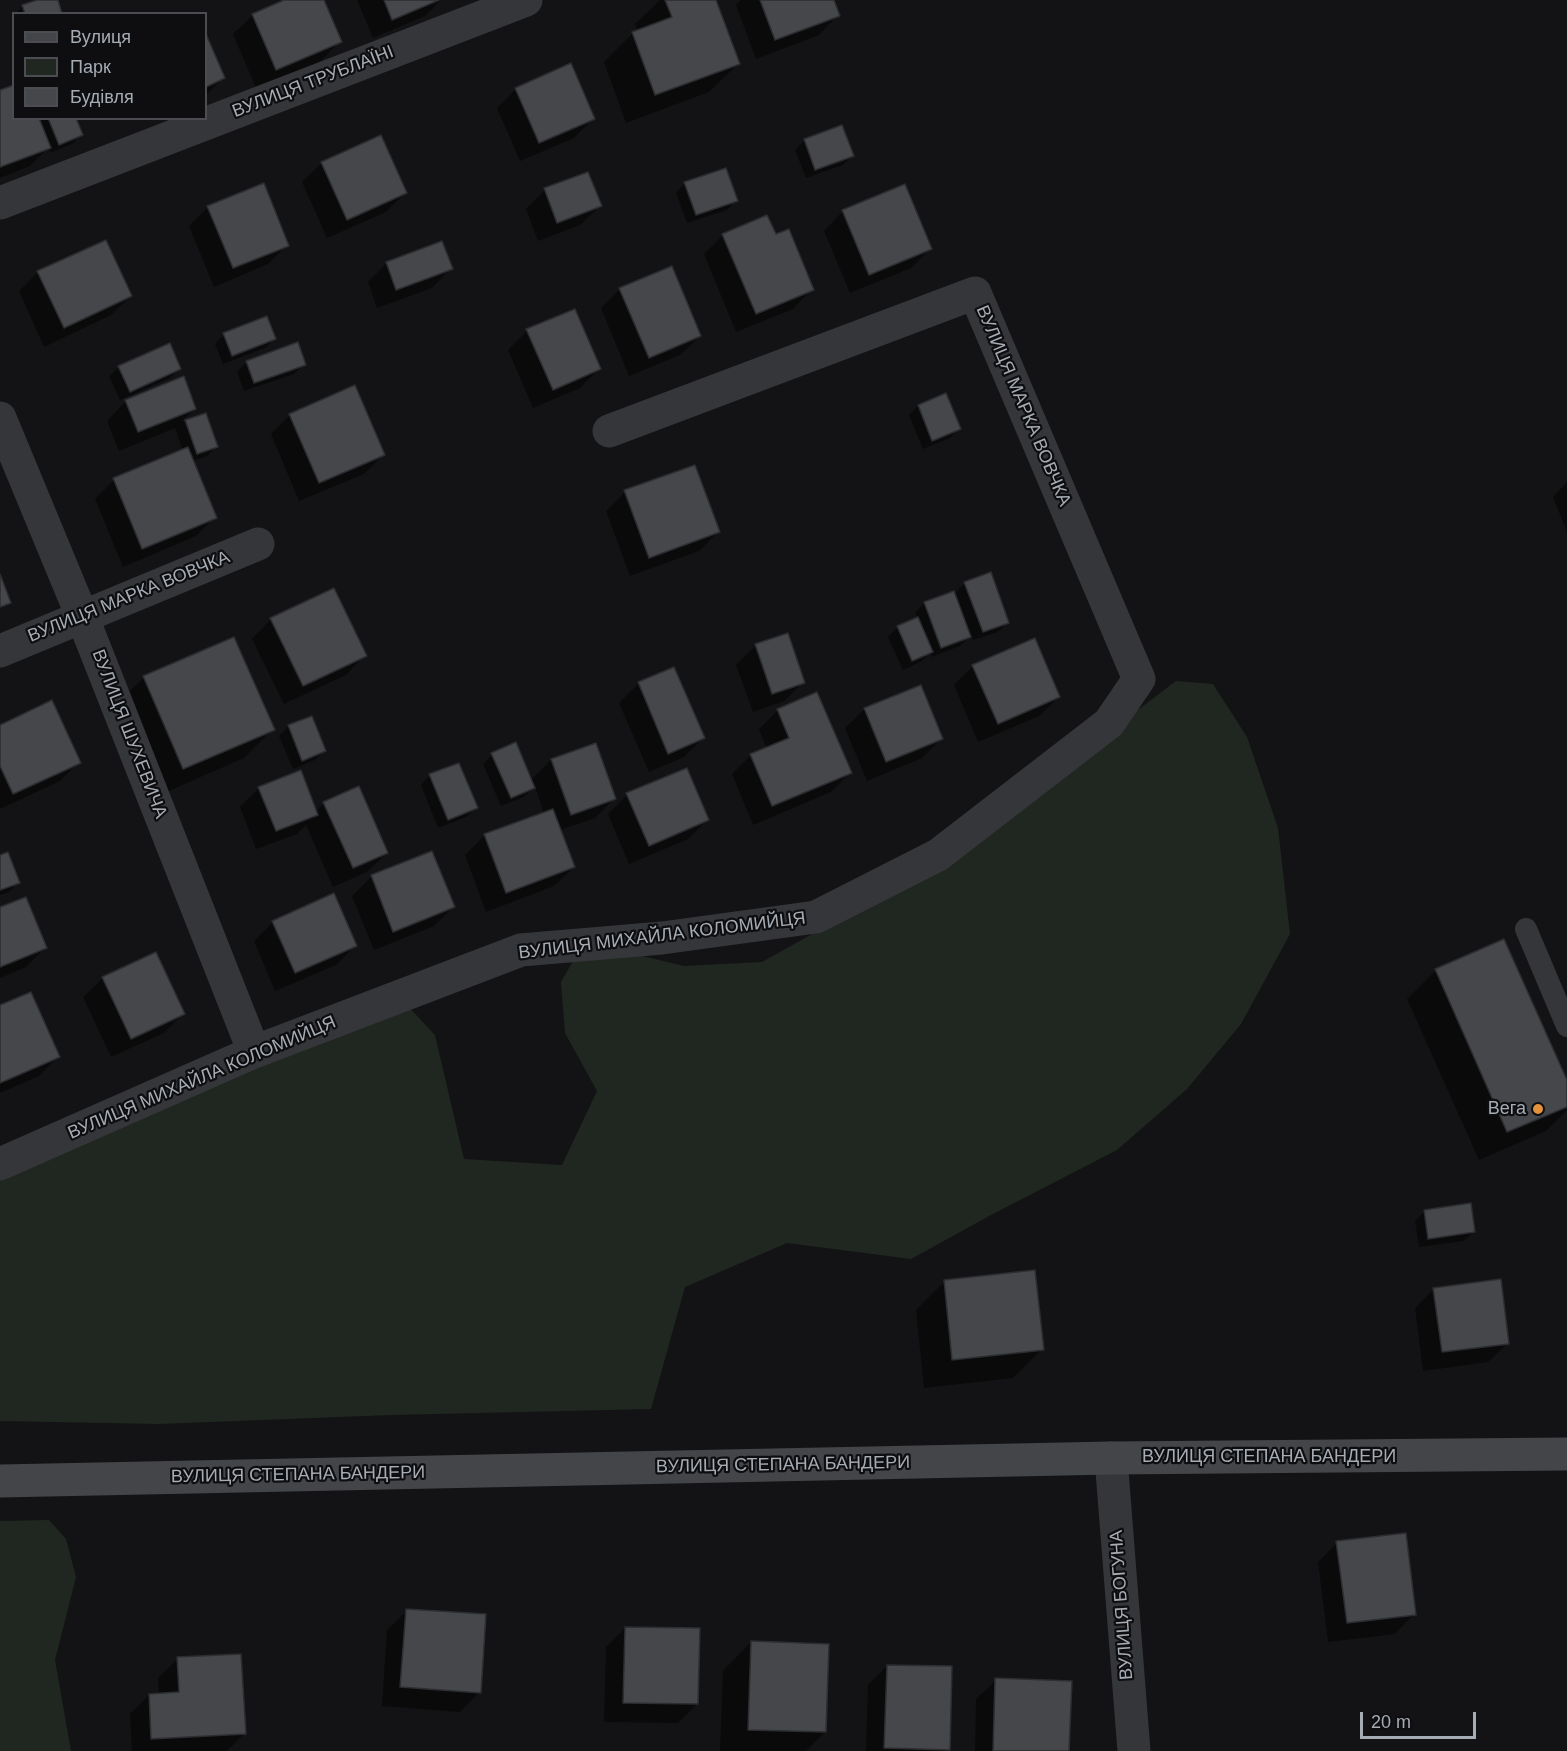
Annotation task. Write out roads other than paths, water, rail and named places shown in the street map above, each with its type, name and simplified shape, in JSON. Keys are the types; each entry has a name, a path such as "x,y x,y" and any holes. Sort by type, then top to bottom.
{"main road":[{"name":"ВУЛИЦЯ СТЕПАНА БАНДЕРИ","path":"0,1481 1111,1458 1567,1455"}],"street":[{"name":"ВУЛИЦЯ ТРУБЛАЇНІ","path":"0,203 526,0"},
{"name":"ВУЛИЦЯ МАРКА ВОВЧКА","path":"609,431 975,293 1139,679"},
{"name":"ВУЛИЦЯ ШУХЕВИЧА","path":"0,418 82,616 254,1052"},
{"name":"ВУЛИЦЯ МАРКА ВОВЧКА","path":"0,651 258,544"},
{"name":"ВУЛИЦЯ МИХАЙЛА КОЛОМИЙЦЯ","path":"0,1164 254,1052 521,950 662,938 816,917 938,855 1109,723 1139,679"},
{"name":"ВУЛИЦЯ БОГУНА","path":"1111,1458 1134,1751"}],"lane":[{"path":"1526,929 1567,1026"}],"place":[{"name":"Вега","path":"1538,1109"}]}
